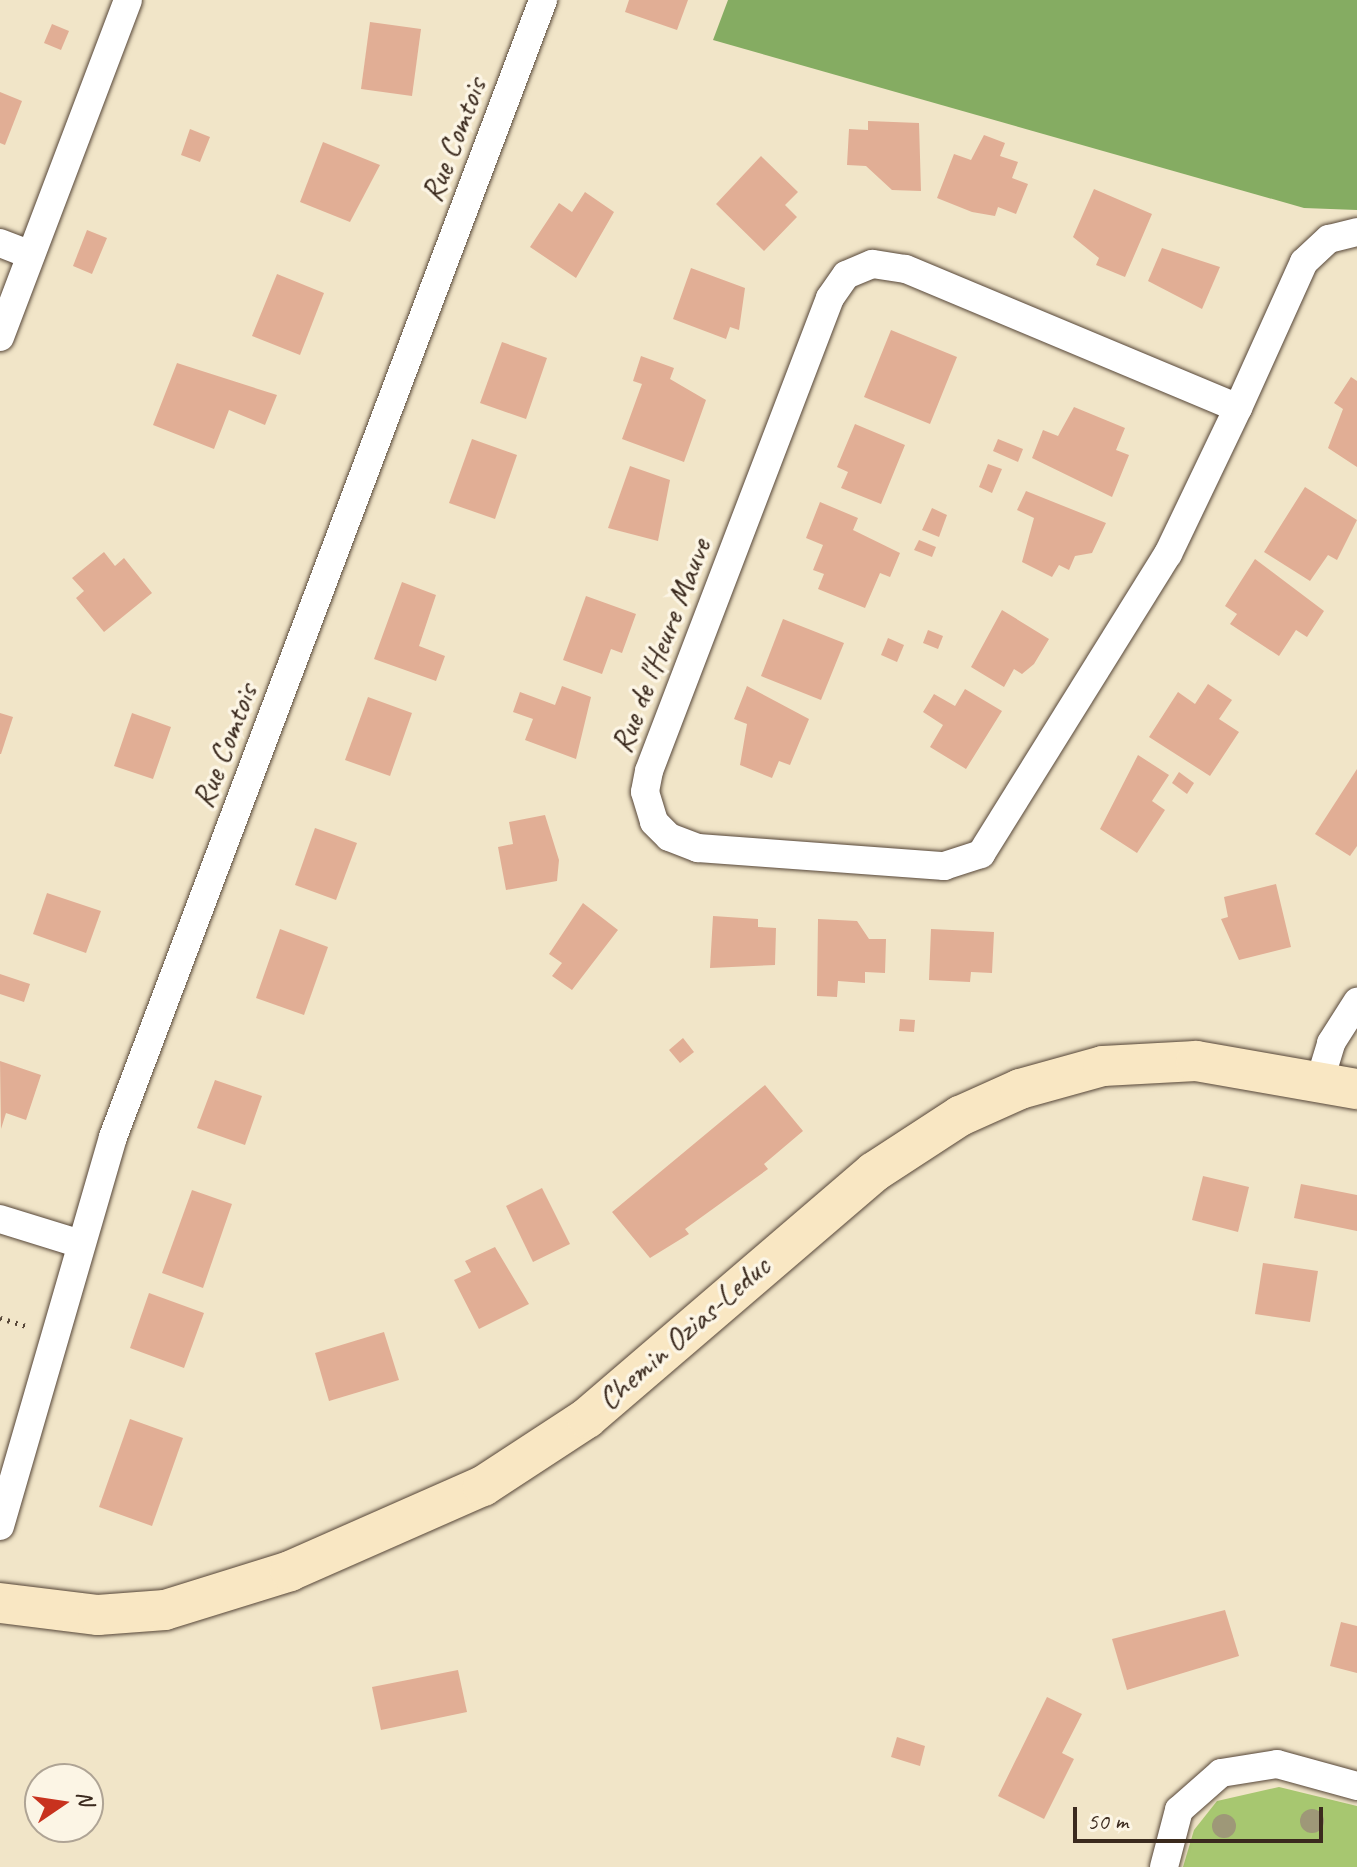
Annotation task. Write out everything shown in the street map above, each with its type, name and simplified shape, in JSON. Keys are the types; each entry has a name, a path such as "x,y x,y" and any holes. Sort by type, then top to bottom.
{"street":[{"path":"0,337 128,0"},
{"name":"Rue Comtois","path":"0,1526 113,1137 543,0"},
{"name":"Rue de l'Heure Mauve","path":"1238,408 905,269 872,264 846,275 830,298 649,771 645,792 654,822 669,837 698,848 944,866 981,854 1107,660 1238,408 1304,262 1329,239 1357,232"},
{"path":"0,243 31,255"},
{"path":"1338,1085 1331,1043 1357,1002"},
{"name":"Chemin Ozias-Leduc","path":"0,1603 98,1615 165,1610 290,1571 483,1486 587,1418 874,1172 960,1116 1020,1089 1136,1062 1228,1064 1338,1085"},
{"path":"0,1219 81,1244"},
{"path":"1164,1867 1179,1810 1221,1773 1277,1764 1357,1786"}],"path":[{"path":"0,1318 27,1326"}],"green space":[{"path":"728,0 1357,0 1357,210 1304,208 713,40"},
{"path":"1279,1787 1357,1806 1357,1867 1183,1867 1194,1830 1217,1801"}],"building":[{"path":"629,0 688,0 677,30 625,12"},
{"path":"370,22 421,29 412,96 361,89"},
{"path":"52,24 69,31 61,50 44,43"},
{"path":"0,92 22,101 5,145 0,143"},
{"path":"868,121 919,123 921,191 892,190 866,166 847,165 849,129 868,130"},
{"path":"190,129 210,137 200,162 181,155"},
{"path":"984,135 1005,143 1000,156 1018,162 1012,178 1028,184 1016,214 998,207 995,216 972,212 937,198 954,154 971,160"},
{"path":"323,142 380,165 350,222 300,202"},
{"path":"761,156 798,192 785,205 797,217 764,251 716,204"},
{"path":"1094,189 1152,214 1125,277 1096,265 1099,258 1073,237"},
{"path":"585,192 614,212 576,278 530,247 559,203 572,212"},
{"path":"87,230 107,238 92,274 73,266"},
{"path":"1162,248 1220,267 1202,309 1148,281"},
{"path":"691,268 745,288 739,330 730,327 726,339 673,319"},
{"path":"277,274 324,293 300,355 252,336"},
{"path":"891,330 957,357 930,424 864,397"},
{"path":"502,342 547,358 526,419 480,403"},
{"path":"641,356 674,368 670,379 706,400 684,462 622,439 642,384 633,381"},
{"path":"177,363 277,395 265,425 229,410 214,449 153,425"},
{"path":"1351,377 1357,381 1357,467 1328,448 1343,409 1334,403"},
{"path":"1074,407 1125,428 1116,450 1129,455 1112,497 1032,458 1043,430 1058,436"},
{"path":"855,424 905,445 881,504 841,488 848,472 837,467"},
{"path":"472,439 517,455 495,519 449,503"},
{"path":"998,439 1023,449 1018,462 993,451"},
{"path":"988,464 1002,469 992,493 979,487"},
{"path":"630,466 670,480 658,541 608,528"},
{"path":"1305,487 1357,520 1337,560 1328,555 1310,581 1264,552"},
{"path":"1026,491 1106,523 1092,553 1075,556 1069,570 1059,565 1052,577 1022,562 1034,518 1017,510"},
{"path":"820,502 858,518 853,530 900,553 890,577 880,573 865,608 818,589 824,574 813,570 823,545 806,538"},
{"path":"932,508 947,515 939,537 922,530"},
{"path":"919,540 936,547 932,557 914,550"},
{"path":"104,552 115,566 124,558 152,593 104,632 76,598 84,591 72,578"},
{"path":"1255,559 1324,611 1307,637 1296,630 1279,656 1230,624 1237,614 1225,606"},
{"path":"402,582 436,595 419,646 445,656 436,681 374,659"},
{"path":"586,596 636,614 622,653 611,649 602,674 563,660"},
{"path":"1002,610 1049,639 1034,664 1022,674 1014,669 1004,687 971,667"},
{"path":"783,619 844,643 821,700 761,676"},
{"path":"928,630 943,636 938,649 923,643"},
{"path":"888,638 904,645 897,662 881,655"},
{"path":"1208,684 1232,700 1219,719 1239,732 1210,776 1149,737 1178,692 1195,704"},
{"path":"562,686 591,697 576,759 525,740 533,719 513,712 520,692 555,705"},
{"path":"747,686 809,719 790,765 779,761 772,778 740,765 747,724 734,719"},
{"path":"965,689 1002,711 966,769 930,747 943,725 923,712 934,694 955,706"},
{"path":"368,697 412,713 390,776 345,760"},
{"path":"0,713 13,717 1,754 0,754"},
{"path":"132,713 171,727 153,779 114,766"},
{"path":"1138,755 1169,775 1152,801 1165,810 1137,853 1100,829"},
{"path":"1357,769 1357,846 1350,856 1315,834"},
{"path":"1179,772 1194,783 1187,794 1172,783"},
{"path":"545,815 559,860 557,881 506,890 498,847 513,844 509,822"},
{"path":"315,828 357,843 336,900 295,885"},
{"path":"1276,884 1291,947 1239,960 1221,919 1228,917 1224,897"},
{"path":"47,893 101,911 86,953 33,934"},
{"path":"583,903 618,930 572,990 552,976 562,963 549,954"},
{"path":"713,916 758,919 758,927 776,928 775,965 710,968"},
{"path":"818,919 857,921 869,939 886,939 885,973 865,972 865,983 838,981 837,997 817,996"},
{"path":"280,929 328,947 304,1015 256,998"},
{"path":"931,929 994,932 992,973 971,972 970,982 929,980"},
{"path":"0,974 30,984 24,1002 0,994"},
{"path":"900,1019 915,1020 914,1032 899,1031"},
{"path":"683,1038 694,1052 680,1063 669,1050"},
{"path":"0,1061 41,1075 26,1120 6,1113 1,1129"},
{"path":"215,1080 262,1096 245,1145 197,1128"},
{"path":"765,1085 803,1131 764,1164 768,1169 685,1229 689,1234 650,1258 612,1212"},
{"path":"1203,1176 1249,1187 1238,1232 1192,1220"},
{"path":"1301,1184 1357,1195 1357,1231 1294,1218"},
{"path":"542,1188 570,1244 533,1262 506,1206"},
{"path":"192,1190 232,1204 203,1288 162,1273"},
{"path":"495,1247 529,1304 479,1329 454,1280 471,1272 465,1261"},
{"path":"1263,1263 1318,1271 1310,1322 1255,1314"},
{"path":"149,1293 204,1313 184,1368 130,1348"},
{"path":"384,1332 399,1380 329,1401 315,1353"},
{"path":"130,1419 183,1438 152,1526 99,1507"},
{"path":"1225,1610 1239,1656 1127,1690 1112,1639"},
{"path":"1341,1622 1357,1626 1357,1673 1330,1666"},
{"path":"458,1670 467,1712 381,1730 372,1687"},
{"path":"1047,1697 1082,1714 1062,1753 1074,1759 1044,1819 998,1796"},
{"path":"897,1737 925,1746 920,1766 891,1757"}]}
